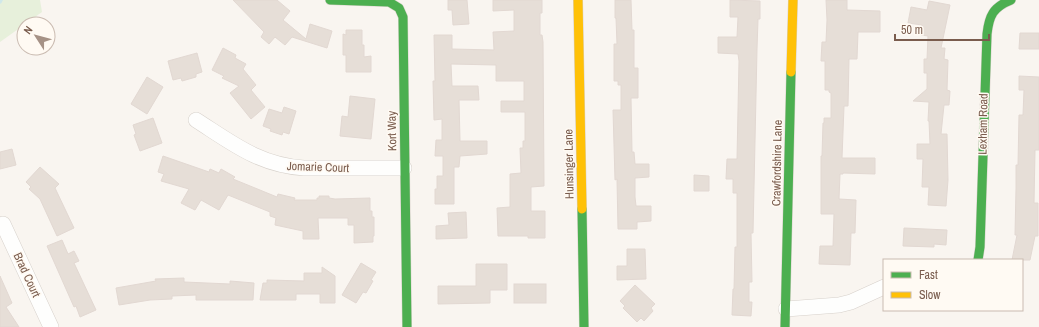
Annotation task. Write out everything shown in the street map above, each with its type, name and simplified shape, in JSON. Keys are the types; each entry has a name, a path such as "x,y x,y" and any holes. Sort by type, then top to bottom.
{"street":[{"name":"Kort Way","path":"330,0 389,2 394,4 404,17 402,39 407,327"},
{"name":"Hunsinger Lane","path":"578,0 584,327"},
{"name":"Crawfordshire Lane","path":"785,327 793,0"},
{"name":"Lexham Road","path":"978,259 980,247 986,42 988,22 995,9 1003,2 1011,0"},
{"name":"Jomarie Court","path":"196,120 243,150 274,164 304,168 404,168"},
{"name":"Brad Court","path":"3,224 51,327"},
{"path":"786,309 839,305 851,302 883,287"}],"green space":[{"path":"0,0 40,0 42,12 36,16 16,16 16,31 0,42"}],"building":[{"path":"233,0 277,0 290,11 283,20 306,39 310,24 332,31 327,48 292,37 285,45 275,37 269,44 261,37 264,32"},
{"path":"448,0 467,0 469,24 453,25 452,10 448,10"},
{"path":"493,0 542,0 542,13 540,13 540,35 542,35 543,42 544,186 531,187 531,211 545,211 545,238 528,238 528,236 498,236 497,208 510,207 510,174 521,173 520,148 523,148 523,141 525,141 525,112 501,112 501,101 524,101 524,81 496,81 496,65 451,64 452,86 478,86 479,100 459,100 460,141 487,141 487,154 460,156 459,167 454,167 454,204 435,204 437,176 443,176 443,156 435,156 436,140 442,140 442,119 434,120 434,35 452,35 452,49 494,50 493,32 514,31 514,10 493,11"},
{"path":"615,0 631,0 632,30 634,30 634,68 638,68 638,98 631,98 632,152 634,152 635,164 649,164 649,177 635,178 635,197 636,206 651,206 651,221 637,222 637,229 618,229 613,110 621,110 621,85 618,85 618,81 614,81 614,44 617,44"},
{"path":"730,0 760,1 757,49 753,233 751,233 752,282 749,282 749,302 752,302 751,316 732,315 735,247 737,247 737,193 733,193 733,179 726,179 727,159 737,159 739,61 738,54 718,53 718,37 737,37 738,17 730,17"},
{"path":"826,0 847,0 847,10 880,11 880,32 858,32 857,59 849,59 848,106 844,106 842,158 875,158 875,174 840,174 839,199 856,200 855,233 851,233 850,265 819,264 820,246 833,246 834,214 821,214 821,156 823,123 824,118 831,118 831,93 829,90 825,90 825,61 821,61 822,42 826,42"},
{"path":"929,1 950,5 941,48 945,48 944,59 948,60 947,90 950,91 949,105 944,105 941,134 947,134 948,180 946,206 928,205 929,187 922,187 923,159 917,159 917,144 930,144 928,121 929,102 913,101 927,89 927,73 924,73 924,59 927,59 928,36 921,35 922,25 908,23 911,7 927,10"},
{"path":"346,30 362,30 364,57 371,56 371,72 346,72 346,55 343,55 343,34 346,35"},
{"path":"1020,33 1039,33 1039,49 1019,49"},
{"path":"223,48 236,55 235,58 246,64 243,69 256,85 251,90 265,107 251,119 230,93 239,86 222,78 224,76 212,70"},
{"path":"197,53 202,72 196,74 196,77 182,81 181,78 173,80 168,61"},
{"path":"1019,76 1039,77 1039,150 1035,150 1034,203 1038,203 1038,236 1035,236 1030,260 1012,259 1017,235 1015,235 1016,165 1018,165 1019,115 1023,115 1024,90 1019,90"},
{"path":"147,77 163,87 147,114 131,104"},
{"path":"350,96 375,99 371,139 340,136 342,116 348,117"},
{"path":"284,107 296,111 289,134 283,132 282,135 270,131 271,129 263,126 269,109 282,113"},
{"path":"153,118 162,143 140,151 134,135 136,134 133,125"},
{"path":"12,149 16,165 0,169 0,152"},
{"path":"163,156 209,172 210,169 219,173 221,169 235,177 233,179 277,197 278,194 295,198 294,200 317,200 319,196 329,196 329,198 335,199 370,198 370,211 372,211 372,217 374,217 373,242 354,243 354,225 348,225 348,218 318,218 319,239 303,239 303,231 275,225 276,218 270,216 270,212 228,195 219,210 201,200 195,210 181,203 189,189 161,181 164,174 158,172"},
{"path":"40,167 59,184 55,188 74,228 57,236 40,199 29,189 31,187 26,182"},
{"path":"694,175 709,176 709,191 694,191"},
{"path":"466,212 467,238 436,239 436,226 449,225 448,213"},
{"path":"904,228 947,230 946,245 934,244 934,247 903,246"},
{"path":"62,240 68,254 74,251 79,261 74,263 96,310 80,317 76,306 74,307 47,246"},
{"path":"627,249 645,249 646,279 617,280 617,266 627,266"},
{"path":"361,263 376,272 366,293 363,292 356,303 342,295"},
{"path":"476,264 507,264 507,290 490,290 490,303 438,304 438,286 476,286"},
{"path":"322,267 335,276 335,303 320,303 320,294 296,294 296,300 260,300 263,283 267,283 267,280 304,281 304,273 322,273"},
{"path":"0,276 12,303 6,307 19,327 0,327"},
{"path":"184,278 184,282 230,284 230,281 254,283 253,300 196,300 196,295 172,296 172,299 150,300 119,305 116,288 156,281 155,279"},
{"path":"514,284 546,284 546,303 514,303"},
{"path":"635,285 655,304 651,308 653,311 644,321 641,318 637,322 623,308 625,306 620,301"}],"traffic: fast":[{"path":"330,0 389,2 399,8 403,17 407,327"},
{"path":"978,259 980,247 987,34 989,22 993,13 1000,6 1011,0"},
{"path":"785,327 791,72"},
{"path":"582,209 584,327"}],"traffic: slow":[{"path":"578,0 582,209"},
{"path":"791,72 793,0"}]}
